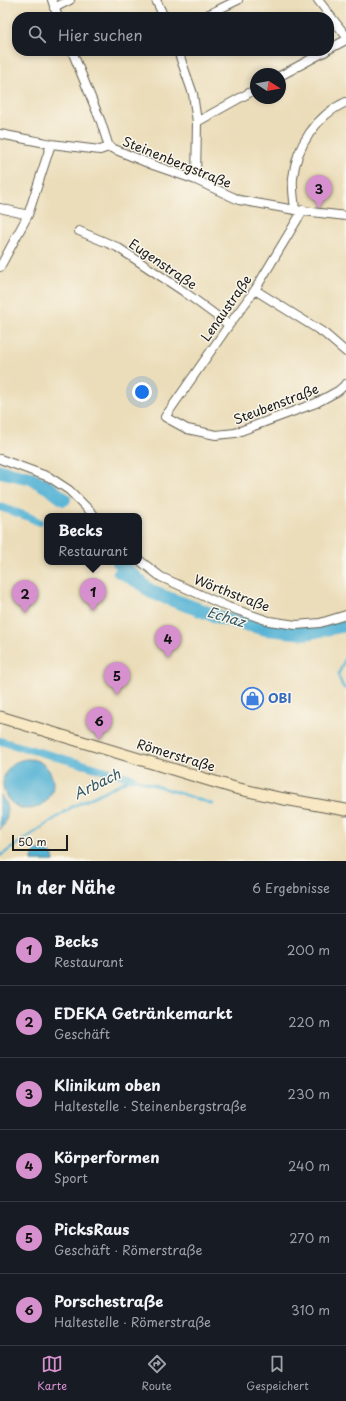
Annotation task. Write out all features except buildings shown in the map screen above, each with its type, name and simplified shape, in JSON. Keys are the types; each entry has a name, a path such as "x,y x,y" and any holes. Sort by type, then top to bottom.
{"main road":[{"name":"Römerstraße","path":"0,717 235,788 279,798 346,810"}],"street":[{"path":"53,4 70,0"},
{"path":"156,0 162,12"},
{"path":"213,12 238,0"},
{"path":"318,0 327,12"},
{"path":"334,21 346,36"},
{"path":"334,46 346,40"},
{"path":"74,56 110,147"},
{"path":"180,56 193,94 197,122 196,180"},
{"path":"286,73 317,56"},
{"path":"197,122 250,92"},
{"path":"299,210 293,178 298,156 306,138 322,118 339,105 346,102"},
{"name":"Steinenbergstraße","path":"0,134 51,144 100,150 110,147 153,165 196,180 239,200 346,216"},
{"path":"0,266 28,215 51,144"},
{"path":"0,208 28,215"},
{"name":"Lenaustraße","path":"165,417 229,324 255,290 299,210"},
{"name":"Eugenstraße","path":"79,232 117,247 229,324"},
{"path":"255,290 324,333 346,352"},
{"name":"Steubenstraße","path":"165,417 187,429 216,434 235,433 316,403 338,391 346,384"},
{"path":"0,459 49,477 68,490 92,513"},
{"name":"Wörthstraße","path":"142,562 161,577 228,607 269,621 296,625 320,624 346,615"}],"water":[{"path":"28,759 38,761 46,766 51,774 53,784 51,794 46,802 38,807 28,809 18,807 10,802 5,794 3,784 5,774 10,766 18,761"},
{"path":"0,794 7,808 7,817 0,830"},
{"path":"37,850 47,850 53,856 54,861 32,861 34,853"}],"waterway":[{"name":"Echaz","path":"0,471 31,478 49,488 64,499"},
{"path":"0,507 39,522"},
{"name":"Echaz","path":"122,565 151,592 222,618 266,629 306,633 346,625"},
{"path":"117,573 151,592"},
{"name":"Arbach","path":"346,657 338,675 343,687 346,689"},
{"path":"0,741 132,778"},
{"name":"Arbach","path":"0,856 72,807 132,778 213,804"}],"place":[{"name":"Klinikum oben","path":"319,208"},
{"name":"Becks","path":"93,611"},
{"name":"EDEKA Getränkemarkt","path":"25,613"},
{"name":"Körperformen","path":"168,658"},
{"name":"PicksRaus","path":"117,695"},
{"name":"OBI","path":"252,698"},
{"name":"Porschestraße","path":"99,740"}]}
